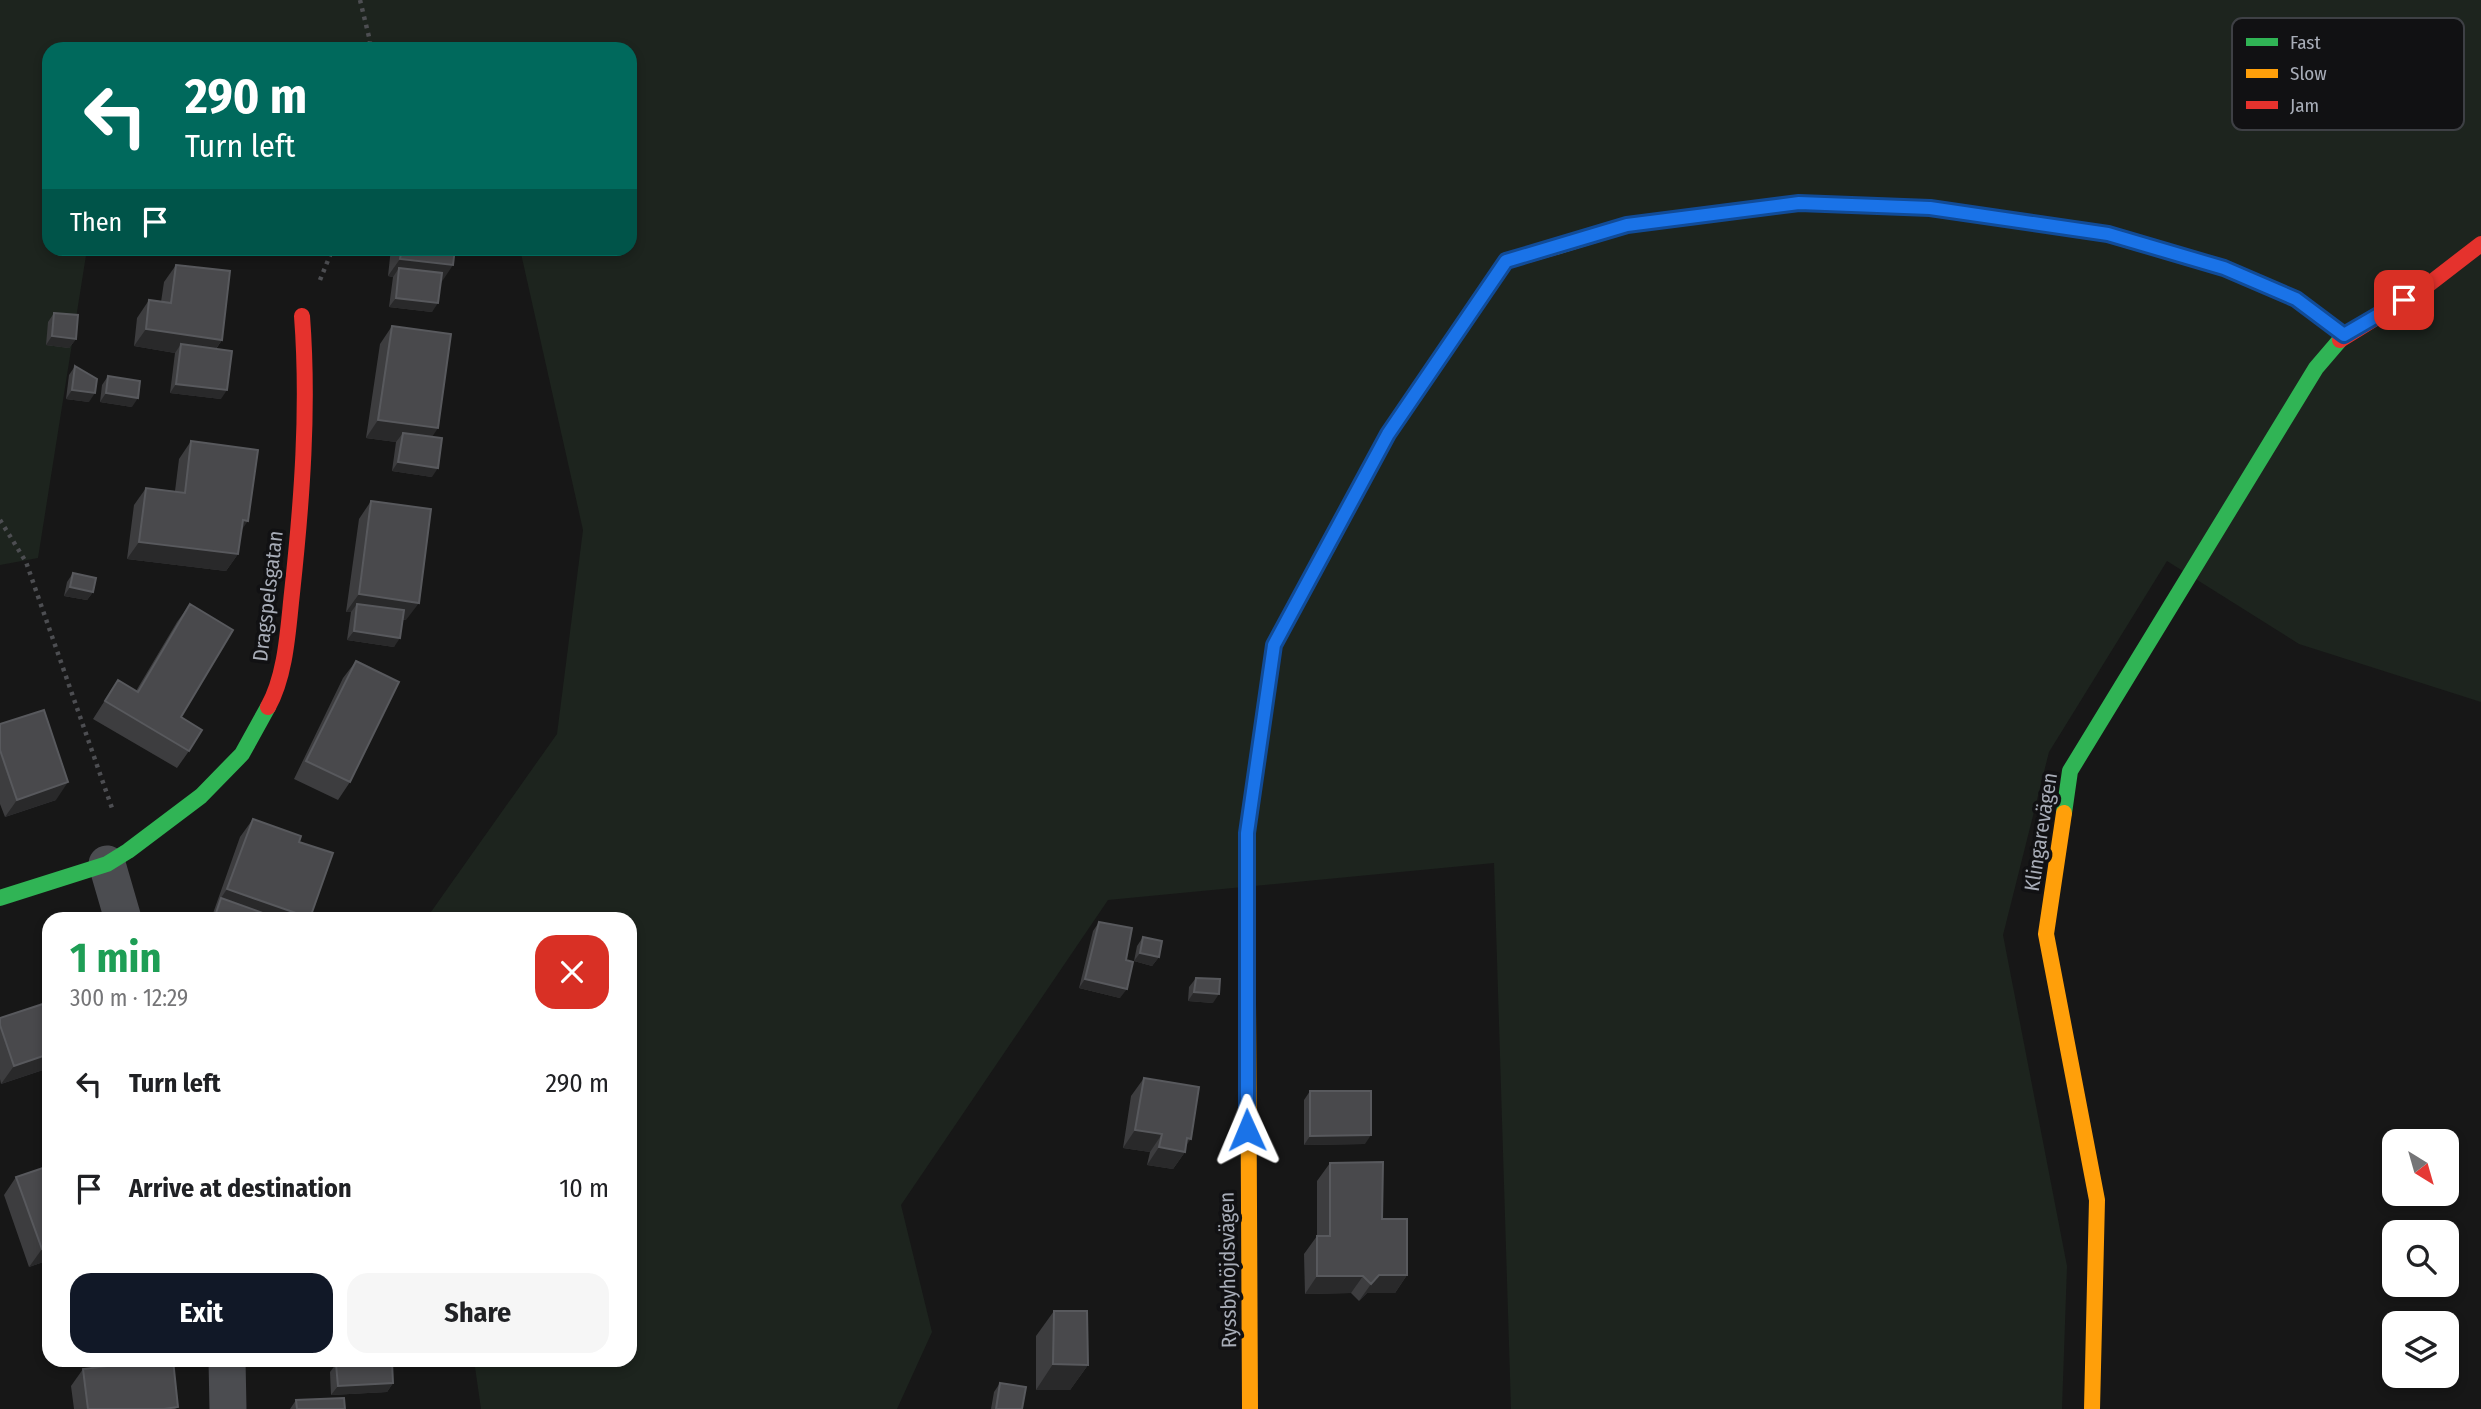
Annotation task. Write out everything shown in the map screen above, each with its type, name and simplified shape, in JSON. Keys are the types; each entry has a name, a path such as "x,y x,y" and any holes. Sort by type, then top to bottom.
{"street":[{"name":"Ryssbyhöjdsvägen","path":"1250,1409 1247,833 1274,645 1388,434 1506,261 1627,225 1799,203 1930,208 2108,234 2224,268 2296,299 2344,335"},
{"name":"Klingarevägen","path":"2092,1409 2097,1200 2046,934 2070,771 2276,428 2316,368 2344,335 2424,288 2481,244"},
{"name":"Dragspelsgatan","path":"0,898 117,858 201,796 234,762 271,702 287,642 296,548 307,385 302,316"},
{"path":"117,858 122,912"},
{"path":"227,1367 228,1409"}],"path":[{"path":"360,0 370,42"},
{"path":"0,520 26,562 117,858"}],"shaded area":[{"path":"0,0 2481,0 2481,702 2299,644 2167,561 2049,752 2003,935 2067,1266 2062,1409 1511,1409 1494,863 1108,900 901,1205 932,1332 897,1409 481,1409 475,1367 637,1367 637,912 431,912 557,734 583,530 522,256 637,256 637,42 42,42 42,256 86,256 38,558 0,565"}],"building":[{"path":"401,256 454,256 453,265 400,259"},
{"path":"176,265 230,271 222,340 146,329 149,300 171,303"},
{"path":"399,268 442,273 438,303 396,298"},
{"path":"54,313 78,315 76,339 52,336"},
{"path":"392,326 451,334 438,428 378,420"},
{"path":"181,344 232,351 227,390 176,384"},
{"path":"75,366 97,379 95,393 72,390"},
{"path":"108,376 140,381 138,398 106,393"},
{"path":"403,433 442,438 438,468 398,462"},
{"path":"191,441 258,450 248,521 243,520 238,554 139,542 146,488 185,493"},
{"path":"371,501 431,509 419,603 359,594"},
{"path":"73,573 96,578 93,592 70,587"},
{"path":"190,604 233,630 181,717 202,730 189,751 105,701 118,680 138,692"},
{"path":"357,604 404,610 400,638 354,631"},
{"path":"356,661 399,682 350,782 306,761"},
{"path":"44,710 68,782 17,800 0,750 0,724"},
{"path":"253,819 301,836 299,842 333,853 312,912 293,912 227,889"},
{"path":"221,898 260,912 216,912"},
{"path":"1099,922 1132,928 1126,960 1133,962 1127,989 1085,979"},
{"path":"1143,937 1162,941 1159,957 1140,953"},
{"path":"1196,978 1220,979 1219,994 1194,992"},
{"path":"42,1004 42,1056 14,1066 0,1018"},
{"path":"1144,1078 1199,1087 1191,1139 1187,1138 1185,1152 1159,1147 1162,1134 1135,1130"},
{"path":"1310,1091 1371,1091 1371,1135 1310,1136"},
{"path":"1383,1162 1382,1219 1407,1219 1407,1275 1379,1275 1371,1284 1363,1276 1317,1276 1317,1236 1330,1236 1330,1163"},
{"path":"42,1168 42,1249 16,1177"},
{"path":"1054,1311 1087,1311 1088,1365 1053,1364"},
{"path":"174,1367 178,1407 88,1409 83,1369"},
{"path":"336,1367 392,1367 393,1383 338,1386"},
{"path":"1000,1383 1026,1387 1022,1409 996,1409"},
{"path":"344,1398 345,1409 297,1409 296,1400"}],"traffic: fast":[{"path":"2131,241 2224,268 2296,299 2344,335"},
{"path":"2064,813 2070,771 2316,368 2340,340"},
{"path":"1248,1002 1247,833 1274,645 1328,546"},
{"path":"0,898 107,864 128,851 201,796 242,754 268,707"}],"traffic: slow":[{"path":"1555,247 1627,225 1799,203 1930,208 2108,234 2131,241"},
{"path":"2064,813 2046,934 2097,1200 2092,1409"},
{"path":"1248,1002 1250,1409"}],"traffic: jam":[{"path":"2340,340 2424,288 2481,244"},
{"path":"1328,546 1388,434 1506,261 1555,247"},
{"path":"268,707 279,681 285,652 299,524 305,420 302,316"}],"route":[{"path":"1247,1130 1247,833 1274,645 1388,434 1506,261 1627,225 1799,203 1930,208 2108,234 2224,268 2296,299 2344,335 2404,300"}]}
